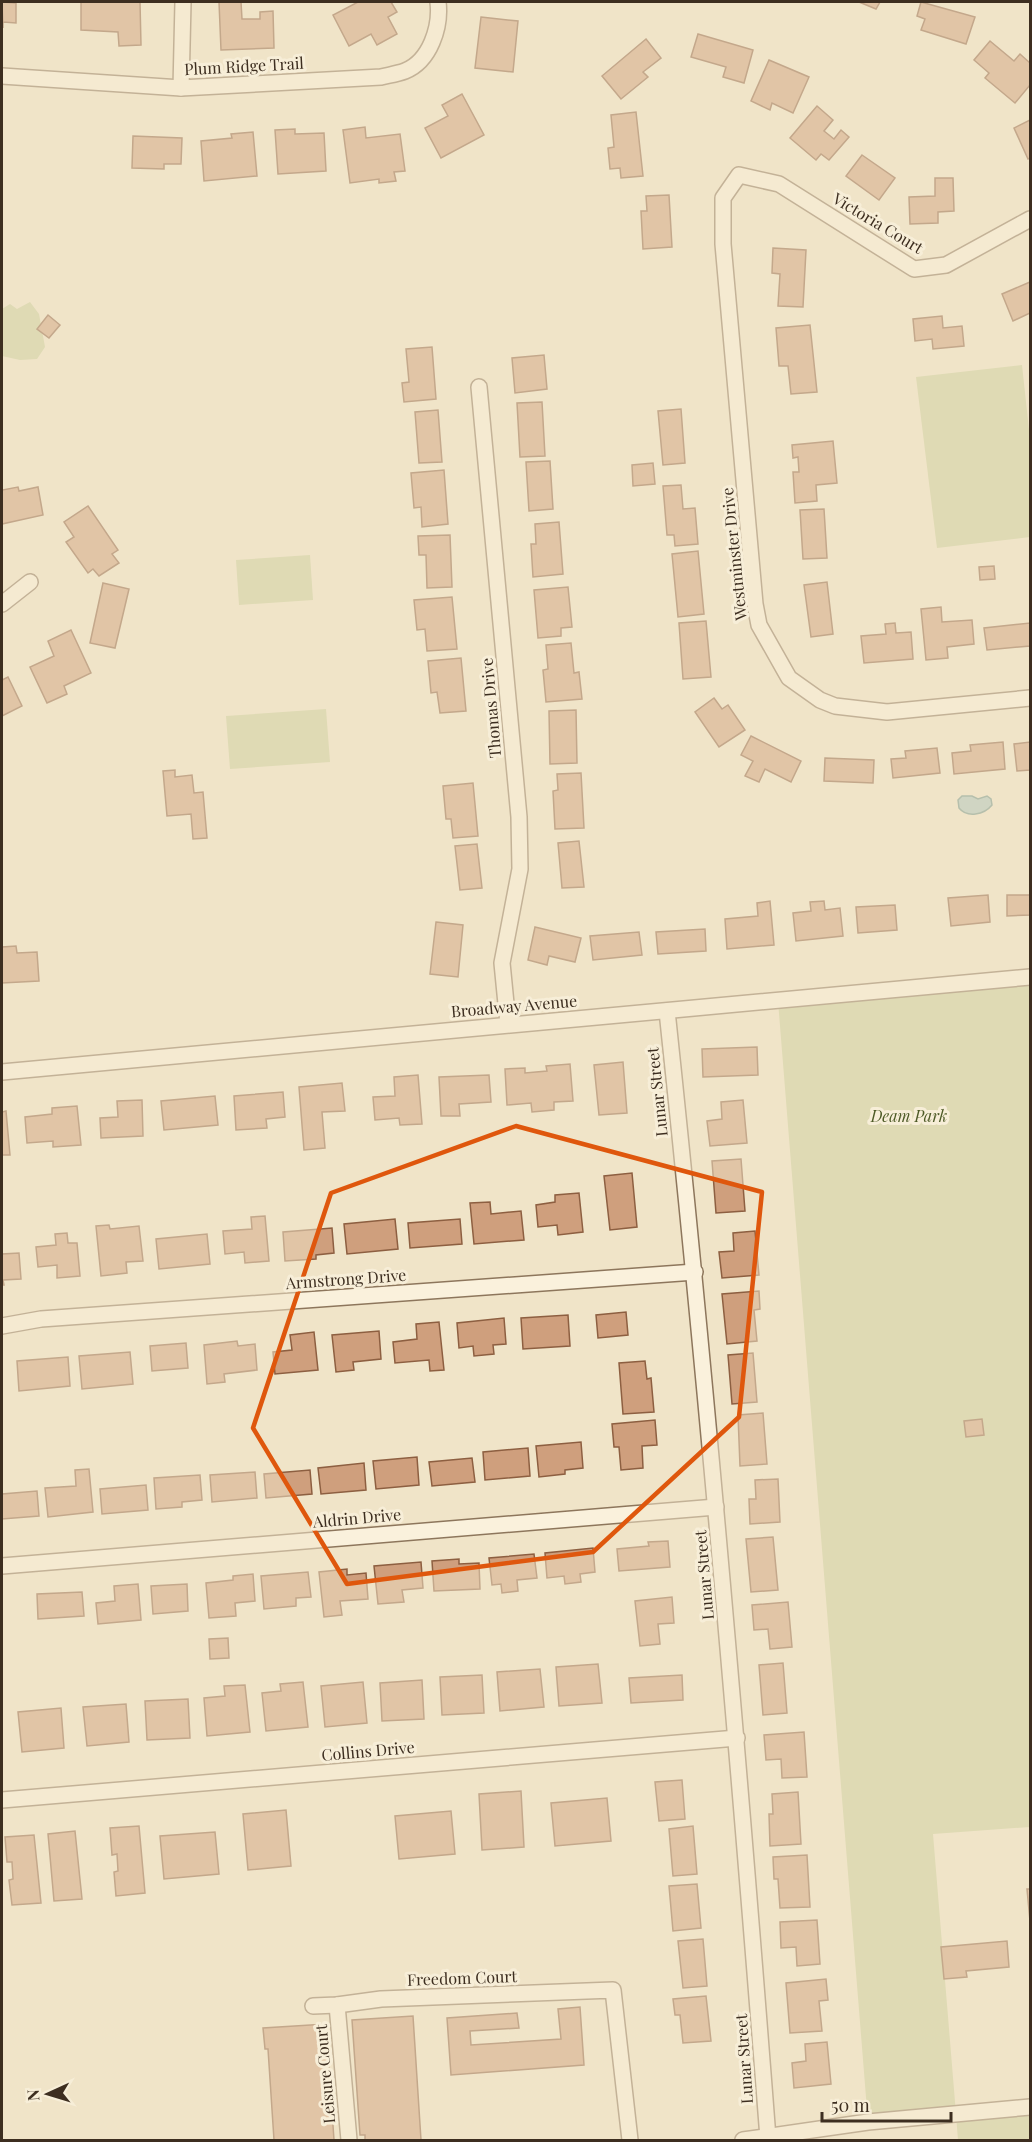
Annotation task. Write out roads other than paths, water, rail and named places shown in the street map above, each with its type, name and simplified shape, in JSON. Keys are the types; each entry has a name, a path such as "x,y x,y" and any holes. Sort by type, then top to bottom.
{"street":[{"path":"181,88 183,2"},
{"name":"Plum Ridge Trail","path":"2,76 181,88 381,77 407,71 424,55 436,34 438,2"},
{"name":"Victoria Court","path":"739,175 779,184 914,269 946,265 1030,219"},
{"name":"Westminster Drive","path":"739,175 723,198 723,244 755,604 759,625 770,645 789,678 820,700 835,706 886,712 1030,698"},
{"name":"Thomas Drive","path":"479,387 519,817 520,869 502,963 508,1024"},
{"path":"2,604 30,582"},
{"name":"Broadway Avenue","path":"2,1072 1030,977"},
{"name":"Lunar Street","path":"667,1011 694,1272 737,1738 768,2138"},
{"name":"Armstrong Drive","path":"2,1326 41,1319 694,1272"},
{"name":"Aldrin Drive","path":"2,1566 716,1507"},
{"name":"Collins Drive","path":"2,1800 737,1738"},
{"name":"Freedom Court","path":"312,2006 381,1999 613,1990 630,2140"},
{"name":"Leisure Court","path":"337,2005 349,2140"},
{"path":"743,2140 868,2122 1030,2108"}],"water":[{"path":"962,796 972,796 978,799 987,796 991,799 992,805 980,813 966,813 959,808 958,800"}],"park label":[{"name":"Deam Park","path":"909,1116"}]}
